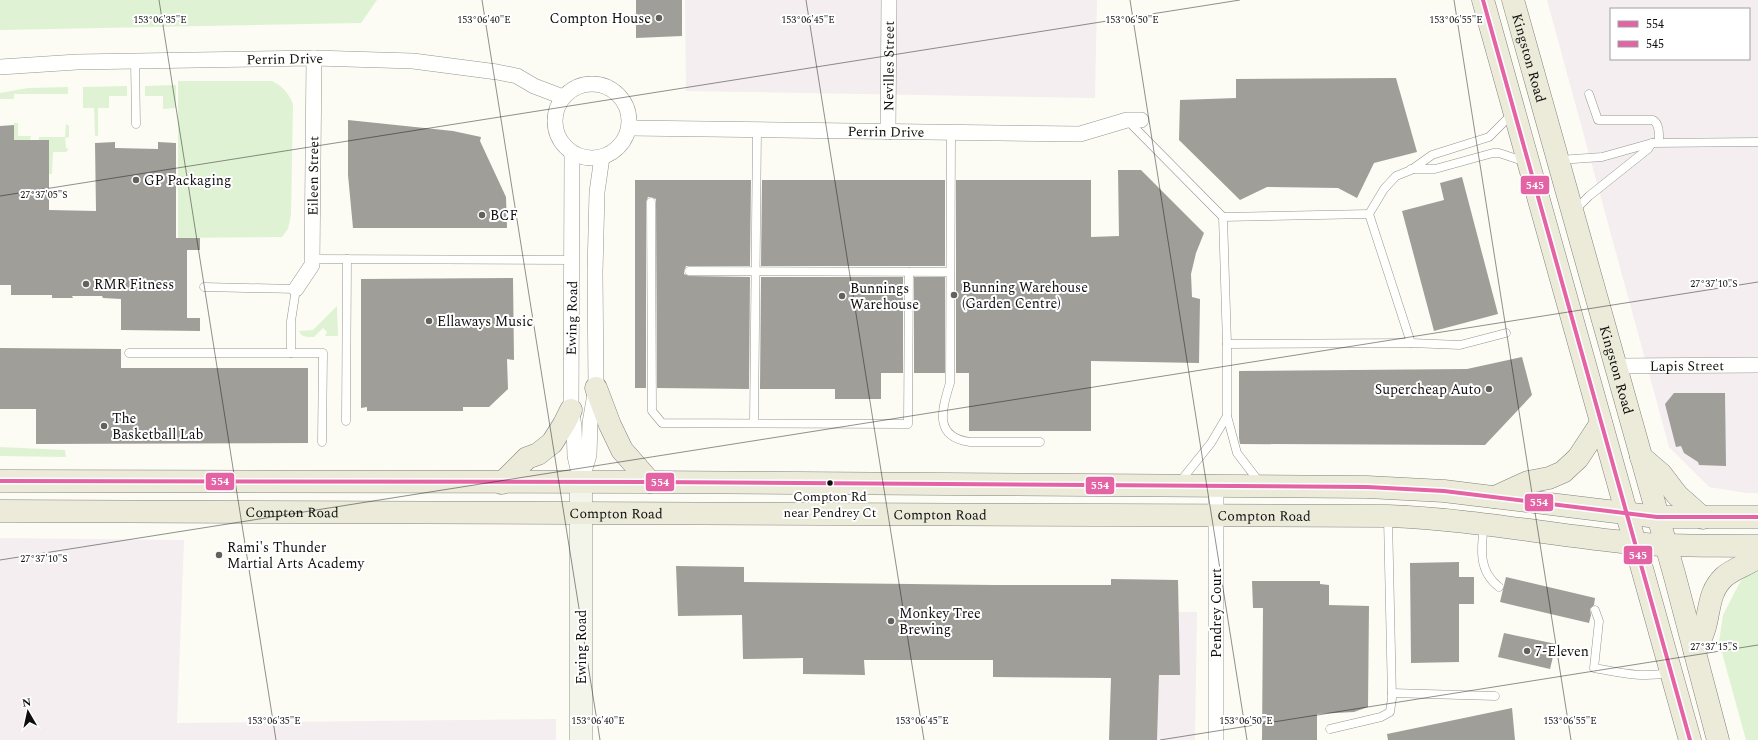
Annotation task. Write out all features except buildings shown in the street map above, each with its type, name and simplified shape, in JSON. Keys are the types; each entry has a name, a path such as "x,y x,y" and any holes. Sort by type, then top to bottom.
{"main road":[{"name":"Kingston Road","path":"1483,0 1513,112 1602,423 1690,740"},
{"name":"Kingston Road","path":"1513,0 1616,366 1718,740"},
{"path":"596,388 610,425 622,450 650,482"},
{"path":"502,482 527,458 538,454 552,443 571,410"},
{"path":"1495,497 1528,482 1549,478 1563,472 1578,458 1602,423"},
{"path":"1641,457 1661,474 1677,495 1703,518"},
{"name":"Compton Road","path":"0,481 1216,485 1402,489 1495,497 1657,517 1758,517"},
{"name":"Ewing Road","path":"581,482 581,740"},
{"name":"Compton Road","path":"0,511 1388,516 1419,517 1484,524 1635,543 1665,545 1758,546"},
{"path":"1695,652 1706,624 1708,609 1717,584 1731,571 1752,562 1758,556"}],"street":[{"name":"Nevilles Street","path":"888,132 889,0"},
{"name":"Perrin Drive","path":"0,67 77,62 314,58 413,61 517,76 534,86 563,98"},
{"name":"Eileen Street","path":"296,289 312,265 314,58"},
{"path":"595,84 607,87 620,96 630,117 626,137 619,148 602,157 592,159 572,153 558,138 554,124 556,110 563,98 569,92 583,85 595,84"},
{"name":"Perrin Drive","path":"629,128 1080,134 1134,120"},
{"name":"Ewing Road","path":"572,153 571,410 574,426 575,456 581,482"},
{"name":"Ewing Road","path":"581,482 589,455 590,423 596,388 595,264 597,192 602,157"},
{"name":"Lapis Street","path":"1616,366 1758,365"},
{"name":"Pendrey Court","path":"1216,485 1216,740"}],"lane":[{"path":"135,61 136,124"},
{"path":"1573,212 1590,196 1656,142 1658,126 1656,121 1598,120 1590,94"},
{"path":"1369,214 1390,181 1396,176 1411,170 1432,155 1489,137 1513,112"},
{"path":"1134,120 1223,217 1228,344 1227,416 1237,453 1262,486"},
{"path":"754,423 757,130"},
{"path":"951,133 950,383 942,406 942,418 946,428 952,436 959,440 1040,442"},
{"path":"1558,160 1602,157 1656,142 1758,142"},
{"path":"1411,170 1434,169 1493,153 1499,153 1528,163"},
{"path":"652,202 652,412 662,423 908,424 909,272"},
{"path":"1223,217 1369,214"},
{"path":"1369,214 1411,343"},
{"path":"312,259 572,260"},
{"path":"346,421 347,259"},
{"path":"689,272 950,272"},
{"path":"204,287 296,289 291,321 291,353"},
{"path":"1228,344 1411,343 1460,345 1506,333"},
{"path":"128,353 323,353 322,442"},
{"path":"1177,485 1212,444 1227,416"},
{"path":"1330,729 1381,718 1390,712 1392,693 1388,516"},
{"path":"1484,524 1482,549 1483,563 1491,580 1499,587"},
{"path":"1595,610 1599,621 1594,668 1643,676 1672,672"},
{"path":"1392,693 1495,696"}],"shaded area":[{"path":"685,0 1097,0 1095,98 686,91"},
{"path":"1547,0 1758,0 1758,493 1746,493 1709,487 1669,447"},
{"path":"0,538 184,540 177,723 556,719 556,740 0,740"},
{"path":"1197,612 1195,740 1117,740 1117,613"}],"green space":[{"path":"0,0 377,0 361,23 0,30"},
{"path":"178,81 272,81 283,88 287,93 293,104 291,215 288,229 282,237 178,238"},
{"path":"176,85 176,108 163,109 163,96 145,96 145,86"},
{"path":"127,86 127,96 109,96 109,108 98,108 98,136 95,136 94,108 83,108 83,87"},
{"path":"68,87 68,94 14,94 14,99 0,99 0,93 28,88"},
{"path":"14,123 18,123 18,136 31,136 30,140 14,140"},
{"path":"66,124 69,126 69,137 65,138 66,148 69,149 66,152 53,152 52,174 49,174 49,140 39,140 39,137 65,137"},
{"path":"337,306 338,336 325,336 327,332 323,328 314,337 305,337 300,333 299,331 313,330"},
{"path":"0,447 65,450 66,457 0,456"},
{"path":"1758,568 1758,740 1746,740 1719,642 1723,615 1740,582 1751,571"}],"transit line":[{"name":"545","path":"1483,0 1690,740"},
{"name":"554","path":"0,481 650,482 1367,487 1444,491 1657,517 1758,517"}],"place":[{"name":"Compton House","path":"659,18"},
{"name":"GP Packaging","path":"136,180"},
{"name":"BCF","path":"482,215"},
{"name":"RMR Fitness","path":"86,284"},
{"name":"Bunning Warehouse (Garden Centre)","path":"954,295"},
{"name":"Bunnings Warehouse","path":"842,296"},
{"name":"Ellaways Music","path":"429,321"},
{"name":"Supercheap Auto","path":"1489,389"},
{"name":"The Basketball Lab","path":"104,426"},
{"name":"Compton Rd near Pendrey Ct","path":"830,483"},
{"name":"Rami's Thunder Martial Arts Academy","path":"219,555"},
{"name":"Monkey Tree Brewing","path":"891,621"},
{"name":"7-Eleven","path":"1527,651"}]}
